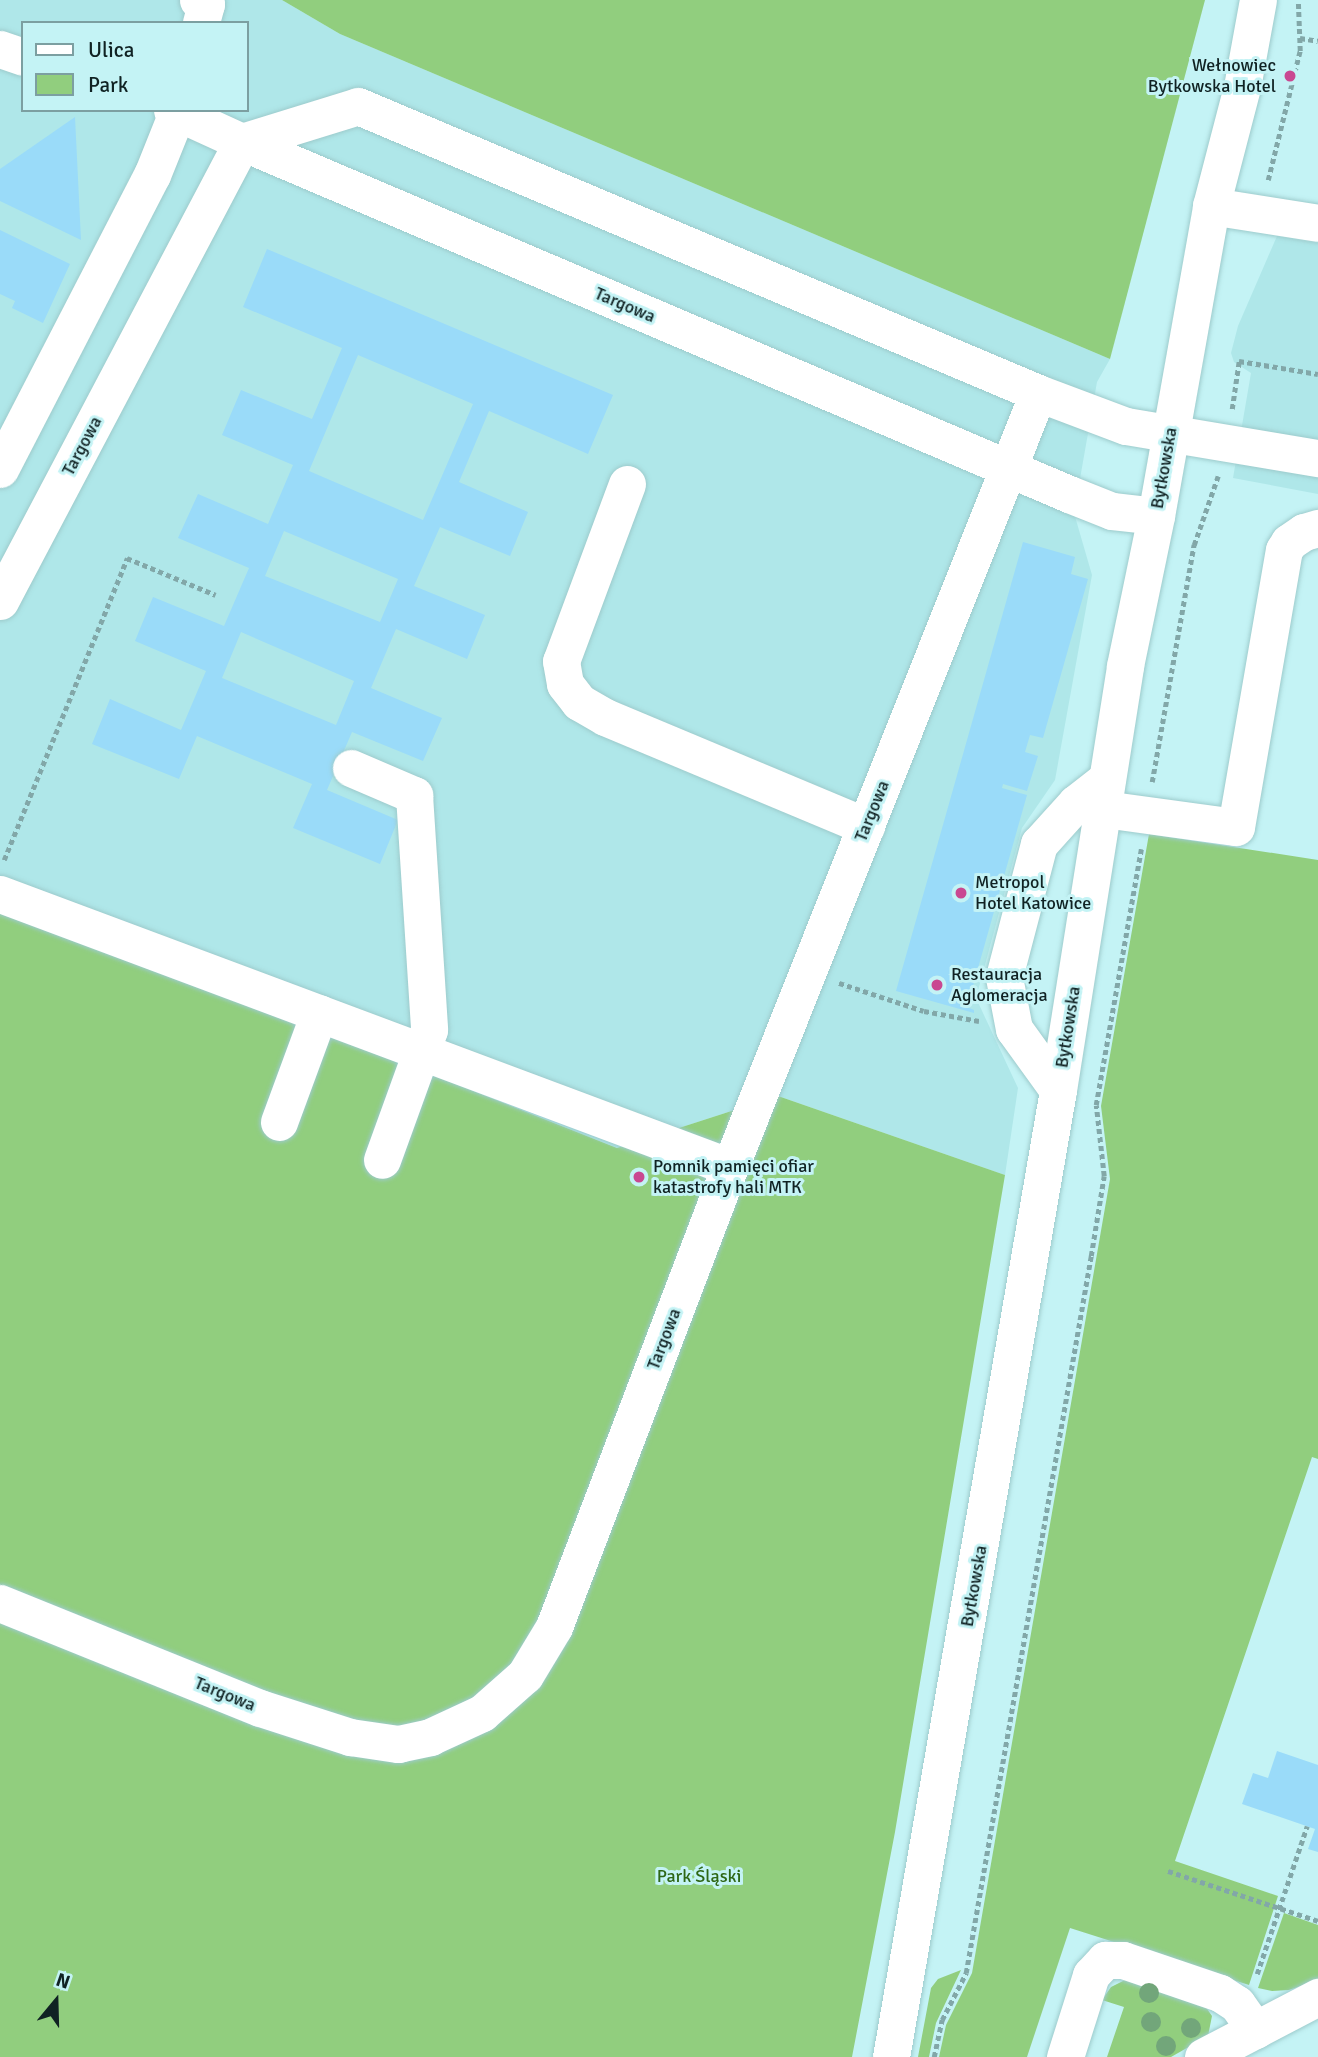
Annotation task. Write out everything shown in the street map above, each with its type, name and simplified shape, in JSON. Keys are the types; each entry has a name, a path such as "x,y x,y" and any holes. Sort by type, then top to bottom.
{"street":[{"path":"198,0 206,4 202,21"},
{"name":"Bytkowska","path":"891,2057 1058,1090 1125,666 1156,516 1211,206 1242,87 1258,0"},
{"path":"0,48 21,56"},
{"path":"242,142 358,106 1038,393 1126,426 1318,458"},
{"path":"0,469 152,175 176,112"},
{"name":"Targowa","path":"178,112 242,142 1112,511 1156,516"},
{"name":"Targowa","path":"0,601 242,142"},
{"path":"1211,206 1318,223"},
{"path":"1008,468 1038,393"},
{"name":"Targowa","path":"0,1603 260,1708 350,1737 398,1744 430,1737 482,1713 525,1675 554,1627 730,1167 1008,468"},
{"path":"627,484 561,661 565,684 579,702 606,717 866,826"},
{"path":"1058,1090 1014,1028 1004,977 1039,844 1076,803 1105,794 1147,815 1236,827 1284,550 1289,542 1304,532 1318,528"},
{"path":"351,768 414,795 429,1030 382,1160"},
{"path":"0,894 730,1167"},
{"path":"279,1122 319,1013"},
{"path":"1065,2057 1091,1975 1105,1960 1123,1960 1220,1993 1237,2004 1255,2030"},
{"path":"1203,2057 1318,1997"}],"path":[{"path":"1262,213 1296,73 1300,38 1298,0"},
{"path":"1300,38 1318,41"},
{"path":"934,2057 942,2020 966,1973 1093,1243 1104,1176 1096,1105 1194,545 1217,480 1239,361 1318,374"},
{"path":"0,870 127,558 216,595"},
{"path":"808,972 924,1011 985,1021"},
{"path":"1269,1937 1307,1826"},
{"path":"1168,1871 1318,1921"}],"shaded area":[{"path":"0,0 282,0 340,34 1110,359 1097,382 1074,513 1092,575 1055,780 1022,828 976,998 1018,1088 1005,1175 778,1096 617,1148 0,903"},
{"path":"1277,236 1318,243 1318,494 1233,478 1251,373 1234,362 1231,353 1238,326"}],"green space":[{"path":"282,0 1205,0 1110,359 340,34"},
{"path":"1149,834 1318,860 1318,1459 1312,1457 1175,1861 1278,1896 1249,1985 1070,1928 1027,2057 939,2057 946,2025 972,1973 1110,1179 1101,1106"},
{"name":"Park Śląski","path":"0,903 617,1148 778,1096 1005,1175 895,1832 852,2057 0,2057"},
{"path":"1284,1913 1318,1925 1318,1980 1289,1990 1258,1988"},
{"path":"961,1970 936,2023 929,2057 918,2057 931,1988 938,1979"},
{"path":"1125,1980 1203,2003 1212,2016 1208,2036 1171,2057 1107,2057 1124,2007 1102,2000 1111,1987"}],"building":[{"path":"75,117 81,240 0,201 0,169"},
{"path":"0,230 70,264 43,323 12,308 15,301 0,294"},
{"path":"267,249 613,395 588,454 489,411 459,482 528,512 510,556 440,527 414,586 485,615 467,659 396,629 371,688 442,718 423,761 352,732 327,790 398,820 380,864 293,828 312,784 197,736 179,779 92,744 110,699 181,730 206,671 135,641 153,597 224,626 249,568 178,538 198,494 268,524 293,465 222,435 241,390 312,419 342,348 243,307","holes":["358,355 473,404 423,520 309,471","284,531 398,579 380,622 265,576","241,632 354,681 336,725 222,678"]},
{"path":"1023,542 1075,557 1071,574 1088,579 1043,738 1030,735 1025,752 1038,756 1027,791 1003,784 1002,788 1027,795 967,1007 974,1010 974,1013 896,991"},
{"path":"1277,1751 1318,1765 1318,1852 1308,1849 1315,1829 1242,1804 1253,1773 1268,1778"}],"place":[{"name":"Wełnowiec Bytkowska Hotel","path":"1290,76"},
{"name":"Metropol Hotel Katowice","path":"961,893"},
{"name":"Restauracja Aglomeracja","path":"937,985"},
{"name":"Pomnik pamięci ofiar katastrofy hali MTK","path":"639,1177"}]}
